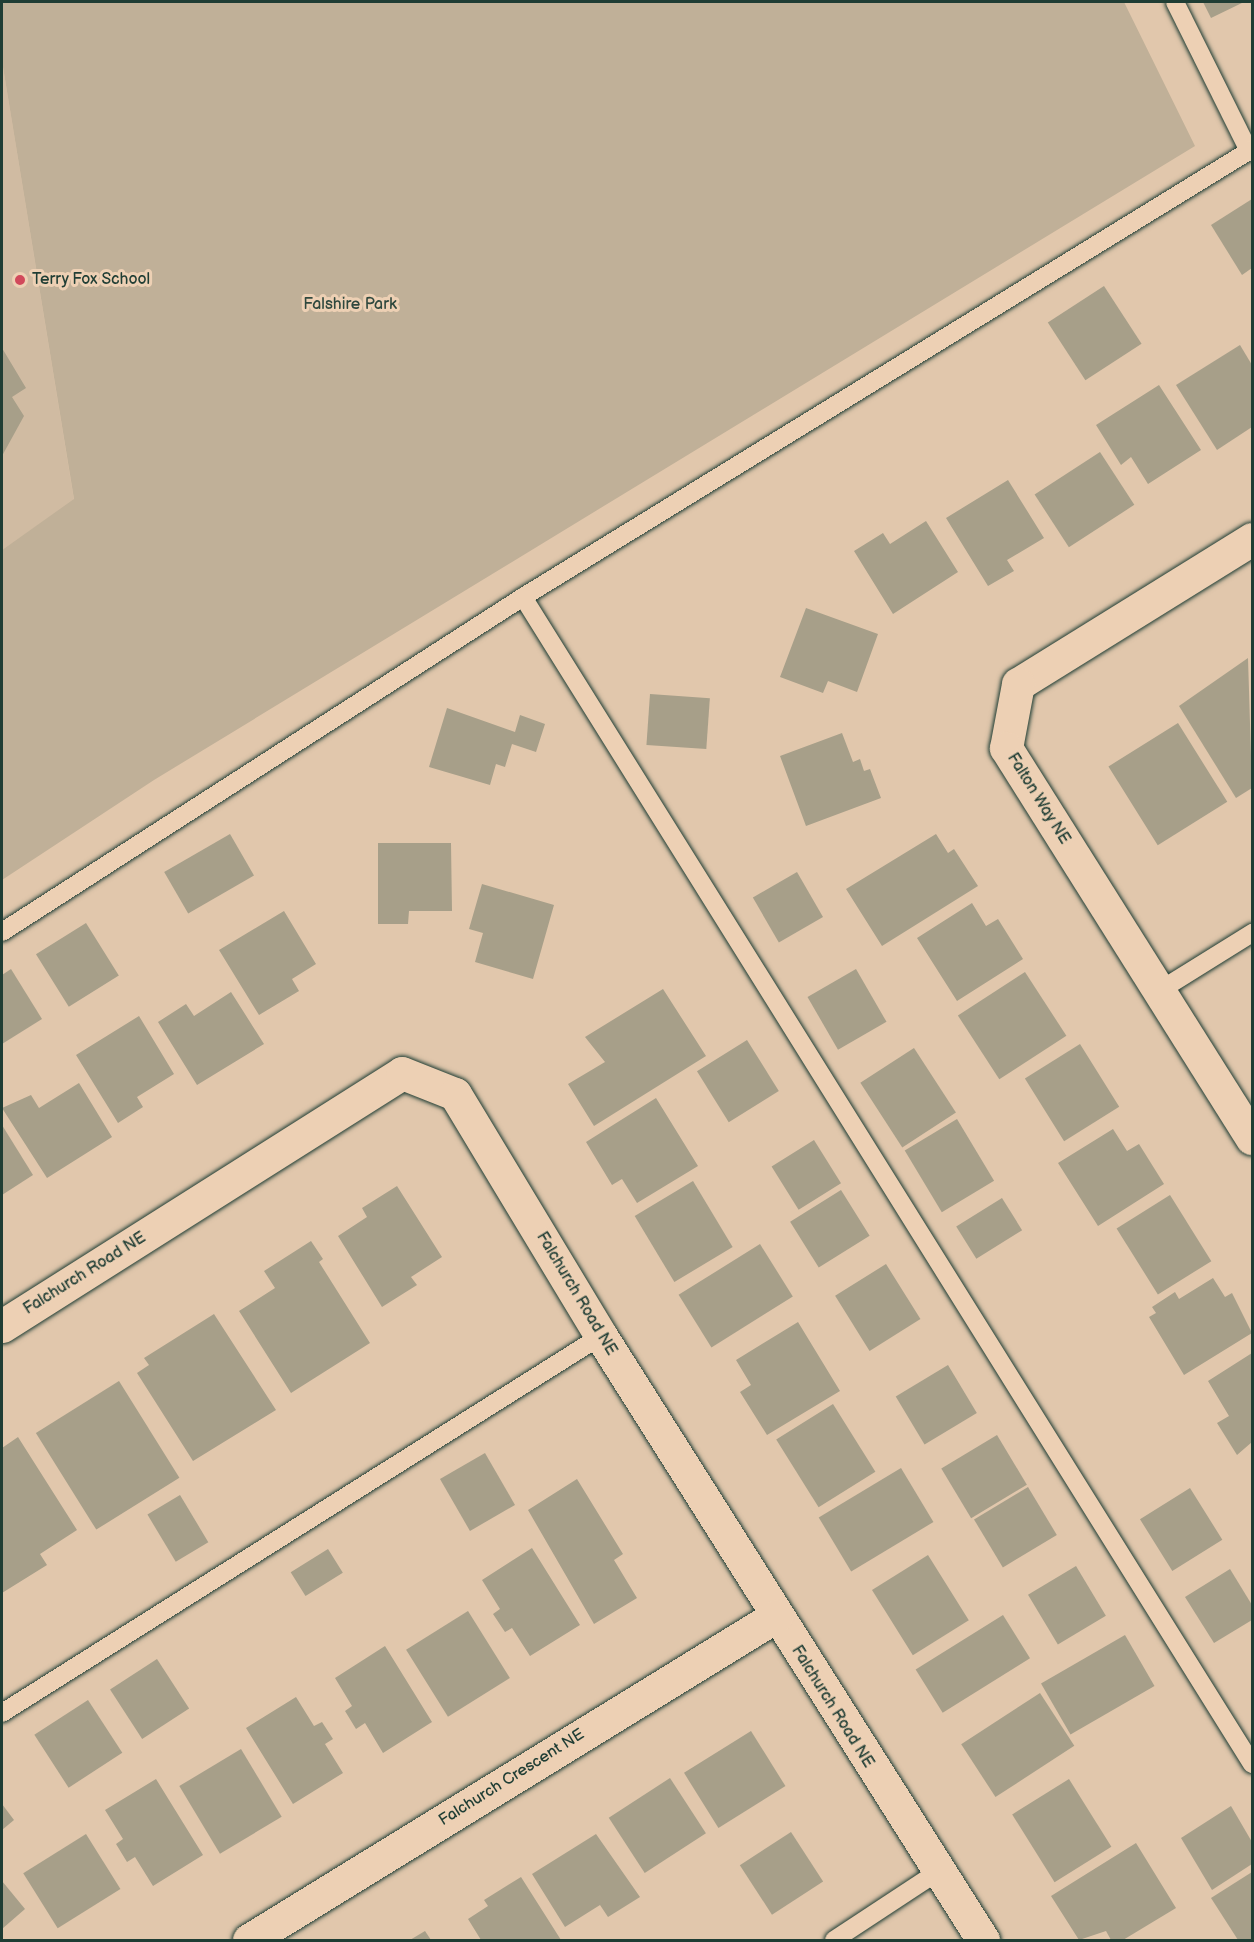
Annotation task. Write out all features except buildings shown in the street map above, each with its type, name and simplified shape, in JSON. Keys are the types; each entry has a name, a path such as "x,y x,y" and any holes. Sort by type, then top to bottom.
{"street":[{"name":"Falton Way NE","path":"1252,539 1018,684 1006,748 1252,1138"},
{"name":"Falchurch Road NE","path":"2,1326 402,1073 455,1094 601,1336 936,1873 983,1941"},
{"name":"Falchurch Crescent NE","path":"249,1941 776,1616"}],"lane":[{"path":"2,932 523,597 1251,150 1175,2"},
{"path":"523,597 1252,1764"},
{"path":"1159,991 1252,933"},
{"path":"2,1713 601,1336"},
{"path":"834,1941 936,1873"}],"shaded area":[{"name":"Terry Fox School","path":"2,61 74,500 2,550"}],"green space":[{"name":"Falshire Park","path":"2,2 1124,2 1195,146 154,780 2,880 2,550 74,499 2,61"}],"place":[{"name":"Terry Fox School","path":"20,280"}]}
